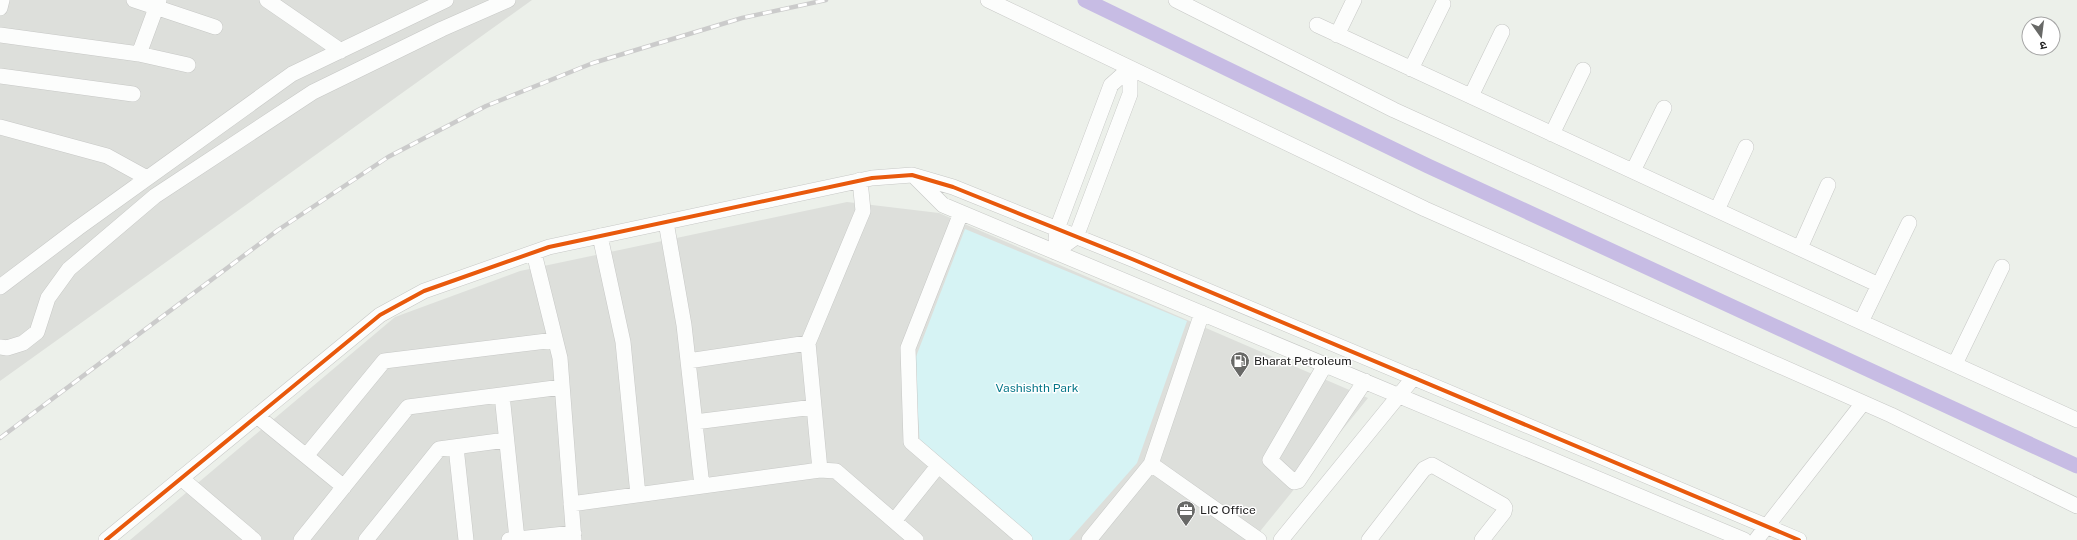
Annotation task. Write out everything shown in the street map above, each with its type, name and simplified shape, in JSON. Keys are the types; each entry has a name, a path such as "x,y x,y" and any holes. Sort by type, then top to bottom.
{"street":[{"path":"0,8 2,0"},
{"path":"134,0 158,3 215,27"},
{"path":"267,0 340,50"},
{"path":"0,287 147,178 292,74 446,0"},
{"path":"0,348 7,348 23,343 37,332 48,298 69,269 155,196 313,92 442,29 508,0"},
{"path":"988,0 1425,209 1863,403 2077,506"},
{"path":"1176,0 1394,110 2077,420"},
{"path":"1337,34 1354,0"},
{"path":"139,54 158,3"},
{"path":"1411,69 1443,4"},
{"path":"1317,25 1879,285"},
{"path":"1471,96 1502,32"},
{"path":"0,35 139,54 188,65"},
{"path":"1055,252 1057,229 1111,85 1130,68"},
{"path":"1055,252 1076,237 1130,94 1130,68"},
{"path":"1552,134 1583,70"},
{"path":"0,76 133,94"},
{"path":"1633,171 1664,108"},
{"path":"0,127 107,156 147,178"},
{"path":"1717,210 1746,147"},
{"path":"912,175 943,205 961,213 1744,540"},
{"path":"106,540 380,315 424,292 549,248 860,180 912,175 953,187 1057,229 1414,377 1799,540"},
{"path":"820,470 808,343 863,210 860,180"},
{"path":"1800,248 1828,185"},
{"path":"961,213 908,348 911,442 1025,540"},
{"path":"666,222 684,325 702,486"},
{"path":"1861,322 1909,223"},
{"path":"600,236 623,342 638,495"},
{"path":"502,395 513,540 574,536 560,358 534,253"},
{"path":"1955,364 2002,267"},
{"path":"1089,540 1151,464 1202,313"},
{"path":"306,456 384,361 555,340"},
{"path":"688,361 808,343"},
{"path":"1325,364 1270,460 1294,482 1298,481 1365,381"},
{"path":"1281,540 1414,377"},
{"path":"301,540 408,406 562,387"},
{"path":"1756,540 1863,403"},
{"path":"695,422 814,407"},
{"path":"257,416 344,487"},
{"path":"366,540 439,449 506,440"},
{"path":"456,446 466,540"},
{"path":"1151,464 1259,540"},
{"path":"1369,540 1424,468 1432,465 1503,505 1505,508 1504,512 1482,540"},
{"path":"894,521 938,466"},
{"path":"571,504 820,470 836,471 916,540"},
{"path":"181,478 254,540"}],"shaded area":[{"path":"0,0 532,0 0,381"},
{"path":"847,202 939,213 1368,398 1253,540 130,540 395,317 520,271"}],"green space":[{"name":"Vashishth Park","path":"965,229 1187,321 1137,463 1069,540 1032,540 920,444 914,362"}],"waterway":[{"path":"1085,0 1428,166 2077,466"}],"railway":[{"path":"0,438 278,230 388,157 486,106 593,63 742,18 826,0"}],"cycle path":[{"path":"106,540 380,315 424,291 549,247 872,178 912,175 953,187 1132,259 1799,540"}],"place":[{"name":"Bharat Petroleum","path":"1240,378"},
{"name":"LIC Office","path":"1186,527"}]}
